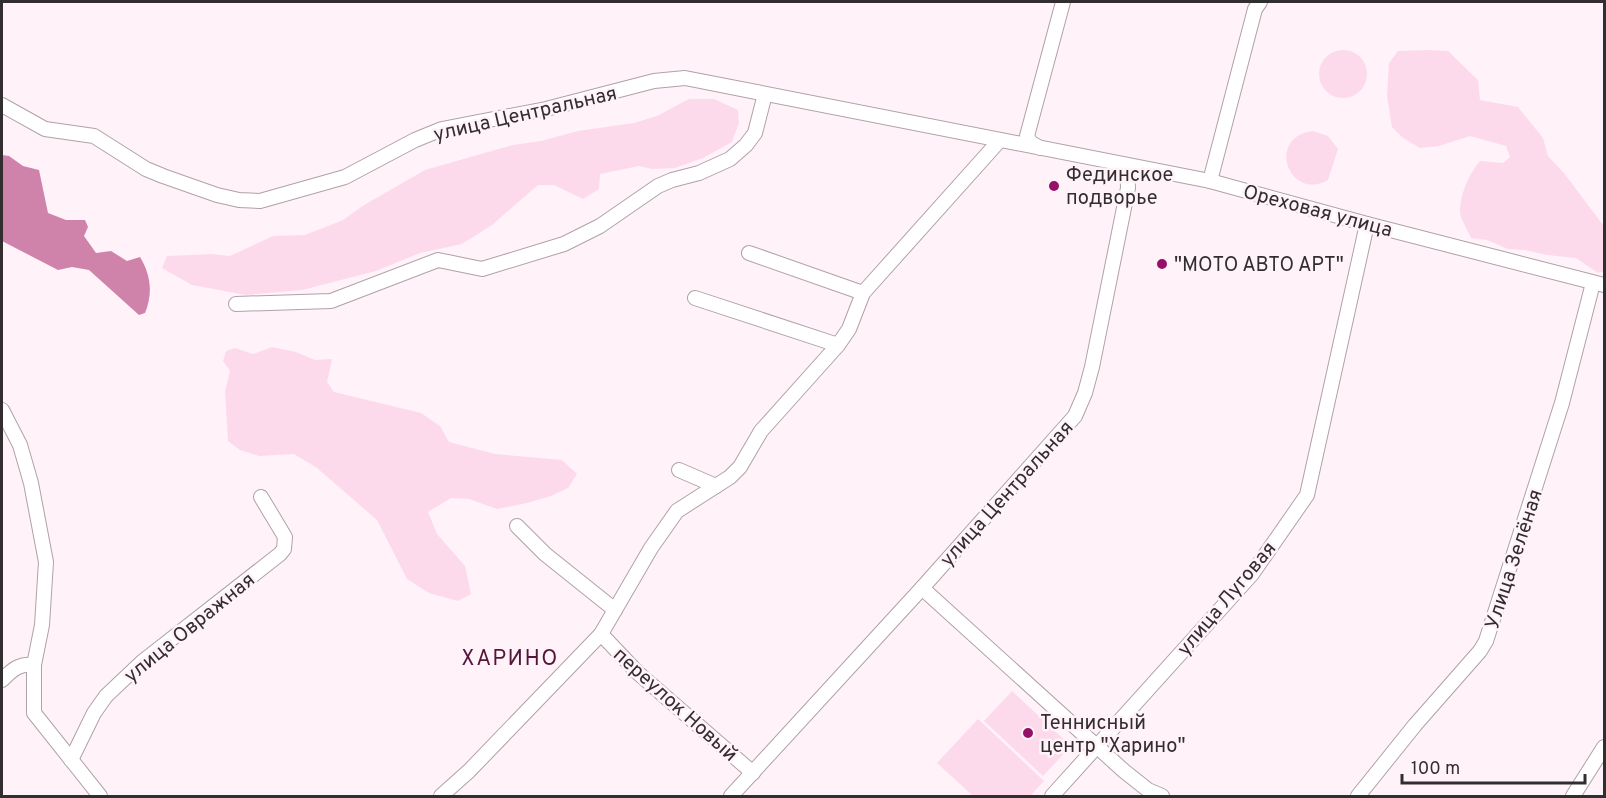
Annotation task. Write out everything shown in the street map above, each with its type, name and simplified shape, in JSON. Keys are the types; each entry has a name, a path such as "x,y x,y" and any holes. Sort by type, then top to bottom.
{"street":[{"path":"1039,148 1030,142 1027,136 1064,2"},
{"path":"1210,181 1255,9 1260,2"},
{"name":"улица Центральная","path":"2,105 45,129 94,136 146,169 163,176 217,195 253,201 267,200 345,177 415,140 442,129 546,109 654,81 685,78 1039,148"},
{"path":"237,304 331,301 438,260 482,269 564,244 600,226 658,186 712,168 730,159 755,133 765,94"},
{"path":"441,796 469,771 601,634 651,548 677,511 716,486 740,467 761,431 838,345 849,329 863,293 1000,140"},
{"name":"Ореховая улица","path":"1039,148 1210,181 1599,284"},
{"name":"улица Центральная","path":"731,796 922,588 1075,416 1085,393 1092,367 1128,188 1125,171 1116,163"},
{"name":"улица Луговая","path":"1052,796 1251,574 1307,495 1367,224"},
{"path":"749,253 863,293"},
{"name":"Улица Зелёная","path":"1358,796 1414,725 1480,651 1486,641 1599,284"},
{"path":"695,298 838,345"},
{"path":"2,410 20,445 31,483 46,562 42,625 34,665 34,713 100,796"},
{"path":"679,470 716,486"},
{"name":"улица Овражная","path":"71,760 94,713 106,696 142,662 284,549 285,537 261,497"},
{"path":"517,526 544,554 615,610"},
{"path":"922,588 1097,746 1148,790 1162,796"},
{"name":"переулок Новый","path":"601,634 638,673 753,773"},
{"path":"2,680 15,667 26,664 34,665"},
{"path":"1573,796 1605,747"}],"shaded area":[{"path":"1338,50 1348,50 1360,57 1367,69 1367,79 1360,91 1348,98 1338,98 1323,87 1319,79 1319,69 1330,54"},
{"path":"1398,51 1448,51 1478,80 1480,100 1518,107 1543,138 1548,156 1564,173 1603,225 1604,271 1598,273 1576,258 1508,249 1487,240 1471,238 1460,214 1463,191 1469,178 1480,161 1503,163 1510,157 1506,146 1470,136 1439,146 1420,148 1403,138 1392,127 1387,96 1389,63"},
{"path":"689,99 714,99 738,110 739,123 732,142 703,158 675,168 652,169 639,166 600,174 599,189 583,199 554,185 538,185 492,225 462,244 420,253 376,271 302,290 246,295 192,285 162,268 167,256 211,254 230,256 273,236 305,235 343,220 364,205 425,170 513,145 541,141 578,131 634,123 657,116"},
{"path":"1313,131 1328,136 1338,149 1328,180 1314,184 1302,182 1293,176 1286,155 1290,144 1298,136"},
{"path":"2,155 9,156 23,166 39,170 48,213 66,220 85,220 88,227 84,236 96,253 111,251 127,261 140,257 147,271 150,285 145,313 139,315 89,270 72,267 58,270 2,241"},
{"path":"272,347 296,352 315,360 332,359 327,382 334,392 421,413 440,426 449,442 495,454 562,460 577,474 568,488 527,503 497,509 469,499 451,498 428,512 437,534 465,566 471,594 458,601 429,593 407,579 377,520 317,468 294,454 259,456 240,450 228,441 225,391 230,371 223,361 226,351 235,348 253,354"},
{"name":"Теннисный центр \"Харино\"","path":"1012,691 1071,746 1043,776 984,721"},
{"path":"978,719 1044,781 1030,796 973,796 937,763"}],"place":[{"name":"Фединское подворье","path":"1054,186"},
{"name":"\"МОТО АВТО АРТ\"","path":"1162,264"},
{"name":"Теннисный центр \"Харино\"","path":"1028,733"}],"district":[{"name":"ХАРИНО","path":"510,657"}]}
